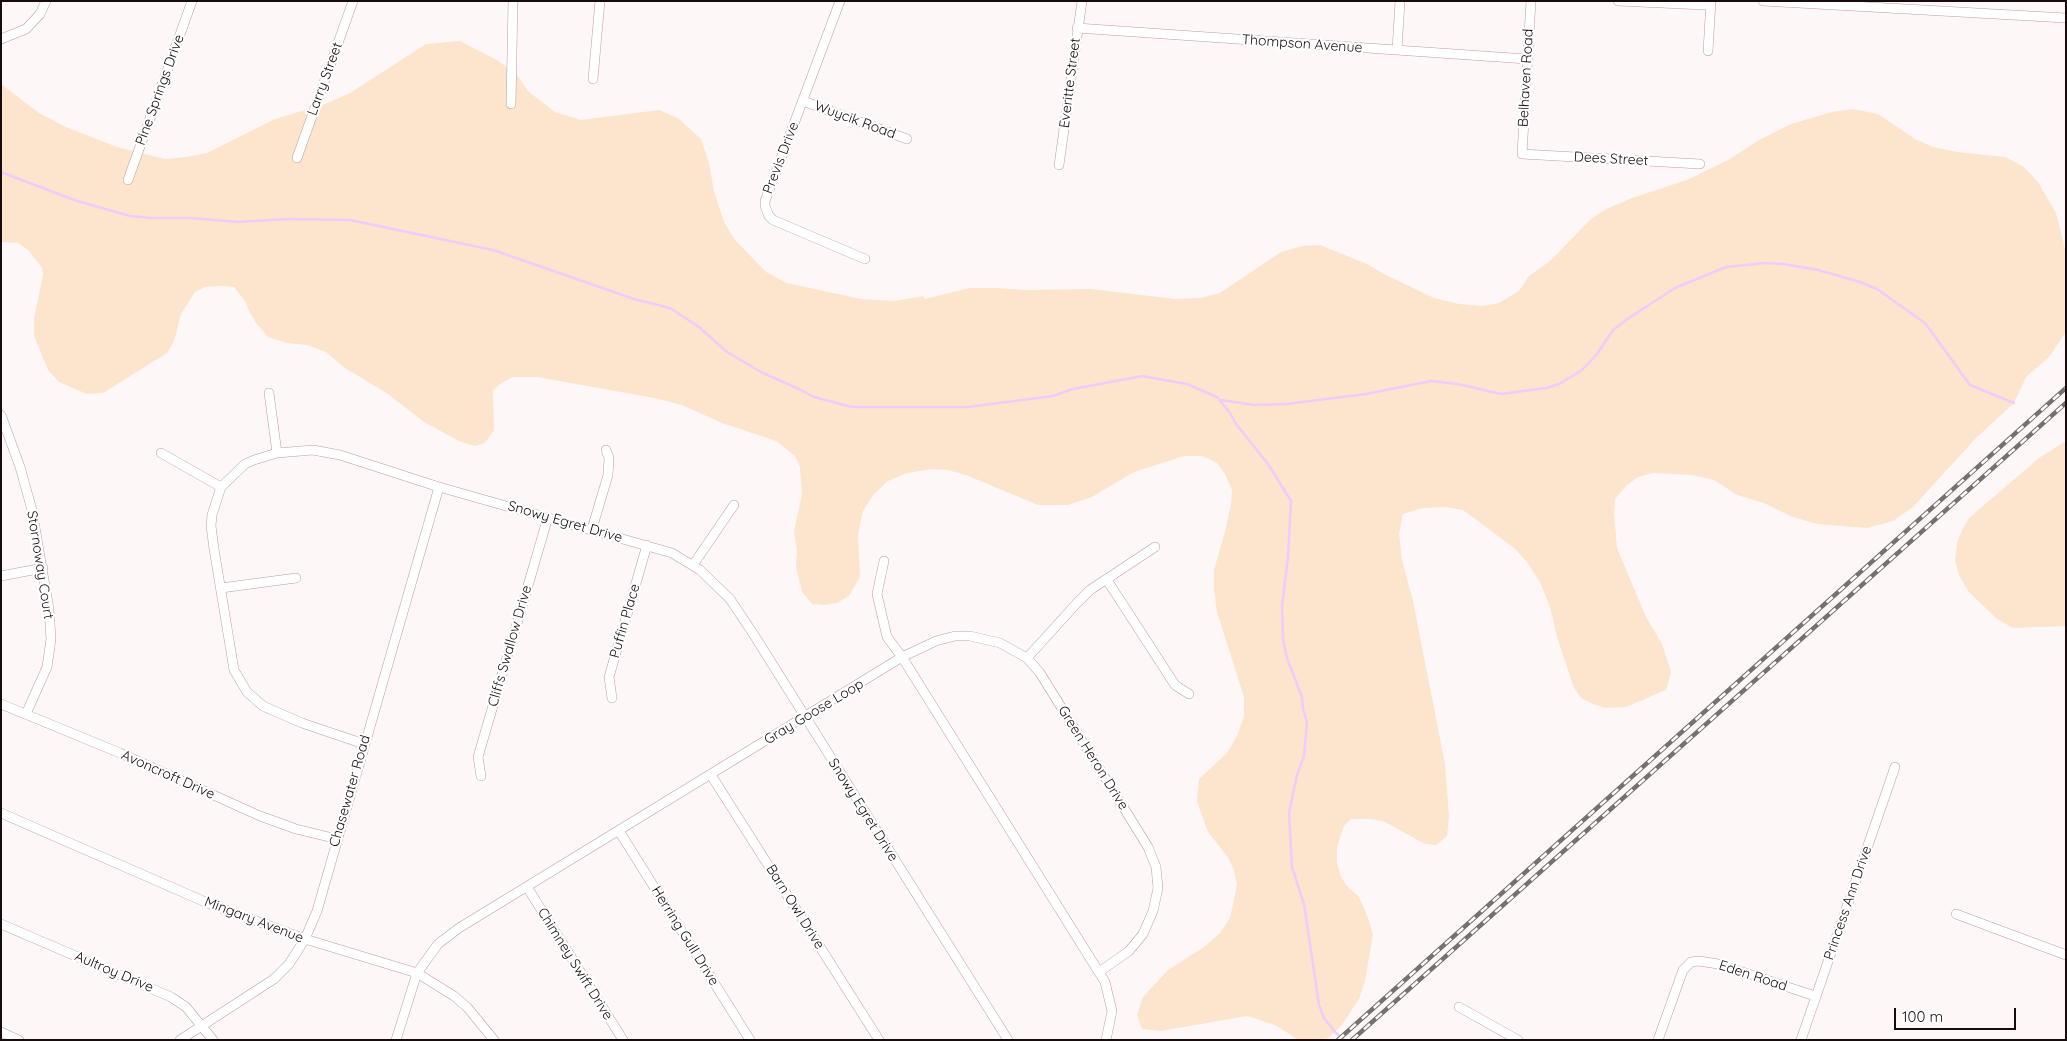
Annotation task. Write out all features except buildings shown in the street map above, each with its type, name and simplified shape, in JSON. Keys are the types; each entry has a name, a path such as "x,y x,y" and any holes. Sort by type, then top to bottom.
{"street":[{"path":"1,39 26,29 40,14 46,1"},
{"name":"Pine Springs Drive","path":"128,180 192,1"},
{"name":"Larry Street","path":"297,158 353,1"},
{"path":"511,104 513,1"},
{"path":"593,79 600,1"},
{"name":"Previs Drive","path":"840,1 765,201 766,212 773,220 865,259"},
{"name":"Everitte Street","path":"1059,165 1082,1"},
{"path":"1398,50 1400,1"},
{"name":"Belhaven Road","path":"1522,154 1531,1"},
{"path":"1618,1 1705,5 1711,1"},
{"path":"1708,51 1711,1"},
{"path":"1763,1 2066,18"},
{"name":"Thompson Avenue","path":"1077,28 1527,59"},
{"name":"Wuycik Road","path":"803,101 907,139"},
{"name":"Dees Street","path":"1522,154 1700,164"},
{"path":"268,393 277,453"},
{"name":"Stornoway Court","path":"1,415 20,467 32,510 43,568 51,639 47,667 26,714"},
{"name":"Snowy Egret Drive","path":"364,744 281,715 263,706 247,692 234,670 211,526 215,503 221,487 245,464 260,458 277,453 313,450 340,455 439,486 647,545 672,553 693,565 730,599 1008,1040"},
{"path":"592,529 608,475 609,458 606,450"},
{"path":"162,453 221,487"},
{"name":"Chasewater Road","path":"180,1040 274,979 289,964 305,939 317,910 439,486"},
{"path":"693,565 734,504"},
{"name":"Cliffs Swallow Drive","path":"481,776 478,757 548,517"},
{"name":"Puffin Place","path":"612,698 610,677 647,545"},
{"path":"1027,658 1090,590 1155,547"},
{"path":"884,561 877,594 888,637 1105,982 1112,1010 1106,1040"},
{"path":"1,576 43,568"},
{"path":"221,588 296,578"},
{"path":"1107,580 1175,685 1189,694"},
{"name":"Green Heron Drive","path":"902,657 936,641 955,636 970,636 1000,643 1027,658 1040,673 1148,847 1156,867 1158,888 1153,912 1143,934 1128,951 1099,972"},
{"name":"Gray Goose Loop","path":"396,1040 417,974 438,944 459,928 902,657"},
{"name":"Avoncroft Drive","path":"1,704 260,816 296,829 336,839"},
{"name":"Princess Ann Drive","path":"1800,1040 1895,767"},
{"name":"Barn Owl Drive","path":"711,775 879,1040"},
{"name":"Mingary Avenue","path":"1,813 210,904 305,939 417,974 467,1006 494,1040"},
{"name":"Herring Gull Drive","path":"619,831 750,1040"},
{"name":"Chimney Swift Drive","path":"527,888 623,1040"},
{"path":"1956,914 2066,954"},
{"name":"Aultroy Drive","path":"1,924 171,997 186,1007 213,1040"},
{"name":"Eden Road","path":"1658,1040 1683,970 1691,962 1699,961 1718,964 1815,996"},
{"path":"1460,1007 1518,1040"},
{"path":"1,1032 19,1040"}],"shaded area":[{"path":"460,41 497,60 516,74 529,92 555,112 581,120 659,110 678,118 701,139 724,222 735,240 766,272 787,283 861,299 894,301 924,296 924,299 970,288 1025,290 1091,289 1175,299 1200,298 1220,293 1281,252 1302,246 1320,245 1367,264 1434,298 1459,304 1482,306 1499,303 1519,291 1529,276 1550,261 1591,219 1606,209 1632,198 1687,180 1728,160 1759,140 1791,124 1832,112 1853,109 1878,114 1915,139 1933,147 1957,152 2005,157 2024,167 2038,182 2056,213 2066,253 2066,332 2049,357 2026,377 2014,403 1975,439 1913,507 1893,521 1867,528 1817,524 1790,516 1764,503 1737,495 1714,480 1692,475 1653,473 1638,477 1626,486 1615,499 1614,513 1617,548 1646,617 1662,644 1671,672 1666,690 1626,707 1605,708 1581,698 1574,688 1557,637 1550,607 1540,582 1527,562 1514,548 1463,510 1445,507 1423,508 1403,514 1399,533 1402,560 1413,601 1445,764 1449,816 1447,836 1436,845 1425,844 1385,822 1372,819 1351,819 1344,826 1337,847 1337,863 1341,877 1347,886 1359,897 1373,934 1365,981 1359,999 1341,1026 1328,1038 1320,1040 1297,1039 1275,1025 1247,1016 1161,1031 1142,1029 1137,1015 1143,997 1168,970 1204,947 1220,933 1230,918 1237,885 1234,870 1227,856 1208,832 1197,802 1199,779 1227,753 1237,736 1244,716 1244,697 1217,612 1214,590 1214,570 1225,532 1232,490 1225,474 1217,463 1202,456 1184,456 1134,472 1092,497 1068,505 1038,505 966,475 948,470 932,469 907,473 888,481 874,494 863,511 858,535 860,577 849,596 837,603 824,605 812,604 802,592 796,567 797,552 794,531 802,495 800,467 795,456 776,441 722,423 682,405 654,398 537,377 513,377 493,390 494,430 485,443 475,446 459,441 424,422 388,394 345,368 326,352 307,345 287,343 268,337 256,323 245,301 234,287 221,286 205,287 195,292 181,314 174,341 167,353 103,393 87,394 59,382 48,370 34,336 34,318 43,275 42,268 28,250 18,243 1,242 1,84 39,113 66,127 117,147 165,159 207,153 275,119 325,104 350,93 426,44"},
{"path":"2066,441 2066,626 2013,628 1997,619 1968,591 1959,575 1955,560 1957,543 1969,518 2039,458"}],"waterway":[{"path":"1,172 77,201 130,216 238,222 287,219 350,220 493,250 634,299 670,308 699,327 727,352 761,372 814,397 852,407 968,407 1053,396 1073,389 1142,376 1187,384 1217,397 1268,464 1291,501 1288,557 1282,606 1283,640 1287,658 1302,697 1307,722 1304,756 1297,775 1289,813 1292,867 1304,904 1319,1005 1324,1018 1344,1040"},
{"path":"1221,400 1254,405 1286,404 1366,394 1431,381 1458,384 1501,394 1546,388 1559,384 1582,370 1597,354 1613,330 1675,288 1726,267 1765,263 1818,270 1877,289 1925,323 1970,385 2014,403"}],"railway":[{"path":"1338,1040 2066,388"},
{"path":"1352,1040 2066,403"}]}
